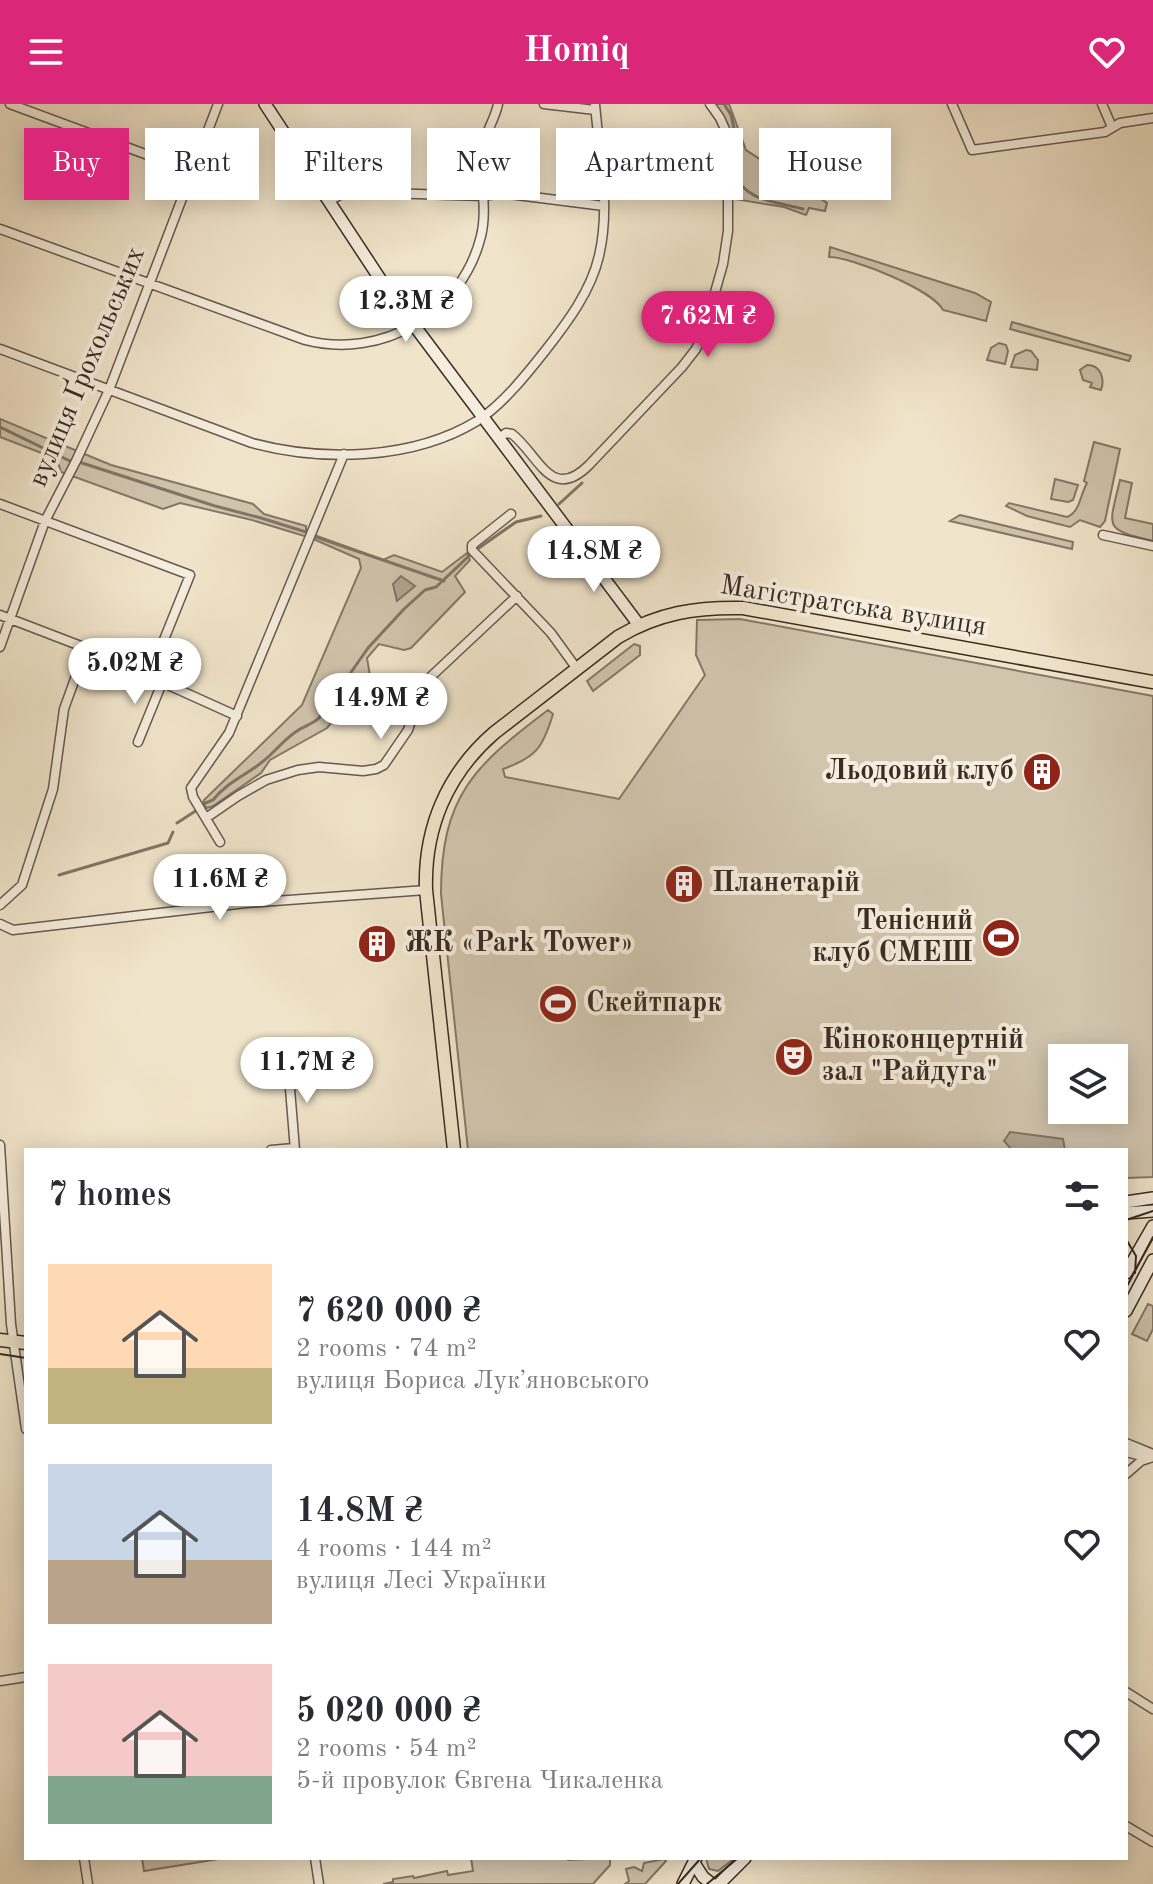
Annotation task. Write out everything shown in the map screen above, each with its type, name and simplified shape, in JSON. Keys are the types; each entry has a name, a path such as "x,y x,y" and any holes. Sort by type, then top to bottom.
{"main road":[{"path":"265,104 386,288 639,625"},
{"name":"Магістратська вулиця","path":"454,1148 426,890 426,859 431,830 444,797 475,750 577,669 639,625 681,611 709,607 743,608 1153,682"},
{"path":"1128,1202 1149,1201"},
{"path":"1128,1213 1153,1211"},
{"path":"1128,1270 1153,1226"},
{"path":"1128,1307 1153,1260"},
{"path":"0,1340 20,1342"},
{"path":"683,1884 695,1860"},
{"path":"695,1860 703,1877 712,1884"},
{"path":"719,1884 743,1860"}],"street":[{"path":"10,104 145,154"},
{"name":"вулиця Ґрохольських","path":"208,128 218,104"},
{"path":"489,128 498,104"},
{"path":"0,349 252,443 291,451 344,454 403,448 443,438 483,416 536,363 582,296 597,265 604,206 595,107 544,104"},
{"path":"499,438 506,433 512,434 551,476 562,480 573,478 696,349 720,275 728,231 728,136 710,104"},
{"path":"952,104 972,150 1105,132 1120,123 1153,118"},
{"path":"1102,104 1112,127"},
{"path":"329,201 351,192 427,194"},
{"path":"540,197 604,206"},
{"name":"вулиця Ґрохольських","path":"0,647 45,521 109,390 181,200"},
{"path":"0,229 286,334 326,344 350,345 376,341 414,326 443,301 470,261 481,236 484,200"},
{"path":"220,842 193,797 191,788 237,716 344,454"},
{"path":"0,504 190,575 149,677"},
{"path":"511,514 472,545 472,551 551,633 577,669"},
{"path":"1103,535 1153,546"},
{"path":"206,818 266,780 298,770 319,767 363,771 384,765 408,730 423,684 517,596"},
{"path":"0,615 86,648 237,716"},
{"path":"0,905 22,885 53,789 64,709 86,648"},
{"path":"138,742 162,683"},
{"path":"0,924 13,930 246,903 426,890"},
{"path":"288,1064 295,1148"},
{"path":"0,1145 24,1400"},
{"path":"1128,1444 1151,1456"},
{"path":"1128,1452 1151,1456"},
{"path":"1128,1473 1151,1456"},
{"path":"0,1681 24,1677"},
{"path":"1128,1693 1153,1709"},
{"path":"1128,1827 1153,1842"},
{"path":"84,1860 88,1884"},
{"path":"315,1860 319,1884"}],"shaded area":[{"path":"710,104 729,104 738,128 724,128"},
{"path":"743,142 746,150 759,159 759,200 822,200 827,203 825,211 809,208 806,215 784,207 740,200 743,200"},
{"path":"830,247 975,293 991,302 986,321 943,310 909,284 855,262 829,257"},
{"path":"1012,322 1131,356 1129,361 1010,329"},
{"path":"999,343 1006,345 1008,351 1005,364 987,360 991,348"},
{"path":"1031,351 1038,360 1037,370 1011,367 1015,355"},
{"path":"1087,365 1096,367 1101,373 1101,390 1090,387 1092,383 1083,380 1080,370"},
{"path":"0,419 111,465 253,504 264,514 306,526 306,532 383,560 394,555 442,572 467,553 470,560 455,576 465,592 411,648 404,650 379,644 367,658 370,676 327,728 270,760 261,773 207,808 204,800 302,705 361,568 359,559 311,538 252,520 180,503 163,509 61,472 57,459 0,437"},
{"path":"1094,442 1120,449 1105,521 1100,527 1080,520 1070,527 1027,516 1006,506 1009,503 1067,517 1071,515 1087,483 1084,481"},
{"path":"1055,479 1078,485 1073,500 1051,499"},
{"path":"1120,480 1132,483 1125,518 1153,524 1153,541 1125,533 1113,524 1113,508"},
{"path":"960,515 1073,542 1072,549 950,521"},
{"path":"401,576 415,586 397,601 393,584"},
{"path":"740,619 1153,696 1153,1177 1128,1178 1128,1148 468,1148 441,894 447,832 455,807 482,767 548,710 553,714 542,743 524,760 503,769 505,777 619,799 705,675 696,655 697,620"},
{"path":"634,644 640,646 640,655 593,691 587,681"},
{"path":"1010,1132 1063,1139 1065,1148 1010,1148 1004,1141"},
{"path":"1148,1304 1153,1306 1153,1329 1147,1341 1132,1334"},
{"path":"142,1860 213,1860 144,1871"},
{"path":"471,1860 610,1860 610,1865 593,1884 383,1884 393,1882 393,1879 447,1871 448,1875 473,1871"},
{"path":"707,1860 732,1860 718,1871 709,1869"},
{"path":"666,1861 645,1884 625,1884 629,1881 626,1869 634,1867 642,1871 644,1863"}],"waterway":[{"path":"724,104 731,115 738,146 733,172 739,182 762,199 803,209"},
{"path":"0,427 70,461"},
{"path":"79,462 306,532"},
{"path":"559,504 582,483"},
{"path":"476,550 516,522 541,516"},
{"path":"316,537 444,581"},
{"path":"203,804 213,800 261,763 299,729 319,718 368,648 404,609 425,590 436,587 470,555"},
{"path":"177,823 197,810"},
{"path":"59,875 168,843 173,832"}],"tram line":[{"path":"1128,1219 1153,1211"},
{"path":"1128,1284 1153,1237"},
{"path":"1128,1242 1136,1256 1135,1273"},
{"path":"0,1354 24,1358"},
{"path":"678,1884 699,1860"},
{"path":"707,1884 736,1860"}],"place":[{"name":"Льодовий клуб","path":"1042,772"},
{"name":"Планетарій","path":"684,884"},
{"name":"Тенісний клуб СМЕШ","path":"1001,938"},
{"name":"ЖК «Park Tower»","path":"377,944"},
{"name":"Скейтпарк","path":"558,1004"},
{"name":"Кіноконцертній зал \"Райдуга\"","path":"794,1057"}]}
